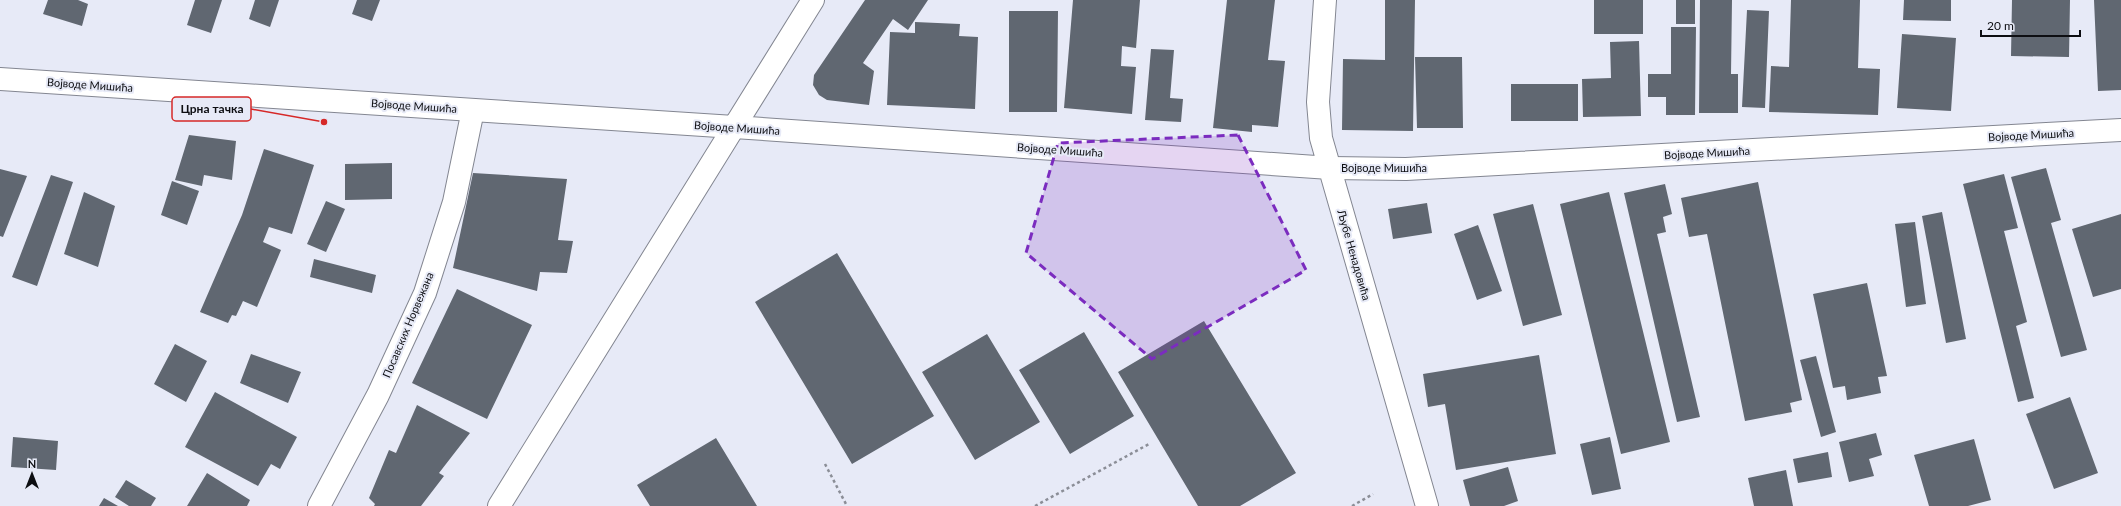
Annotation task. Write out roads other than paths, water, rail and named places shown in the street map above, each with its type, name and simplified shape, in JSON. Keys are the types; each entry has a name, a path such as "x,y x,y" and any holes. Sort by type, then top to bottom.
{"street":[{"path":"499,506 813,0"},
{"name":"Љубе Ненадовића","path":"1325,0 1319,66 1318,117 1321,138 1427,506"},
{"name":"Војводе Мишића","path":"0,79 1330,168 1422,168 2121,130"},
{"name":"Посавских Норвежана","path":"319,506 378,396 425,293 454,202 473,110"}],"place":[{"name":"Црна тачка","path":"324,122"}]}
